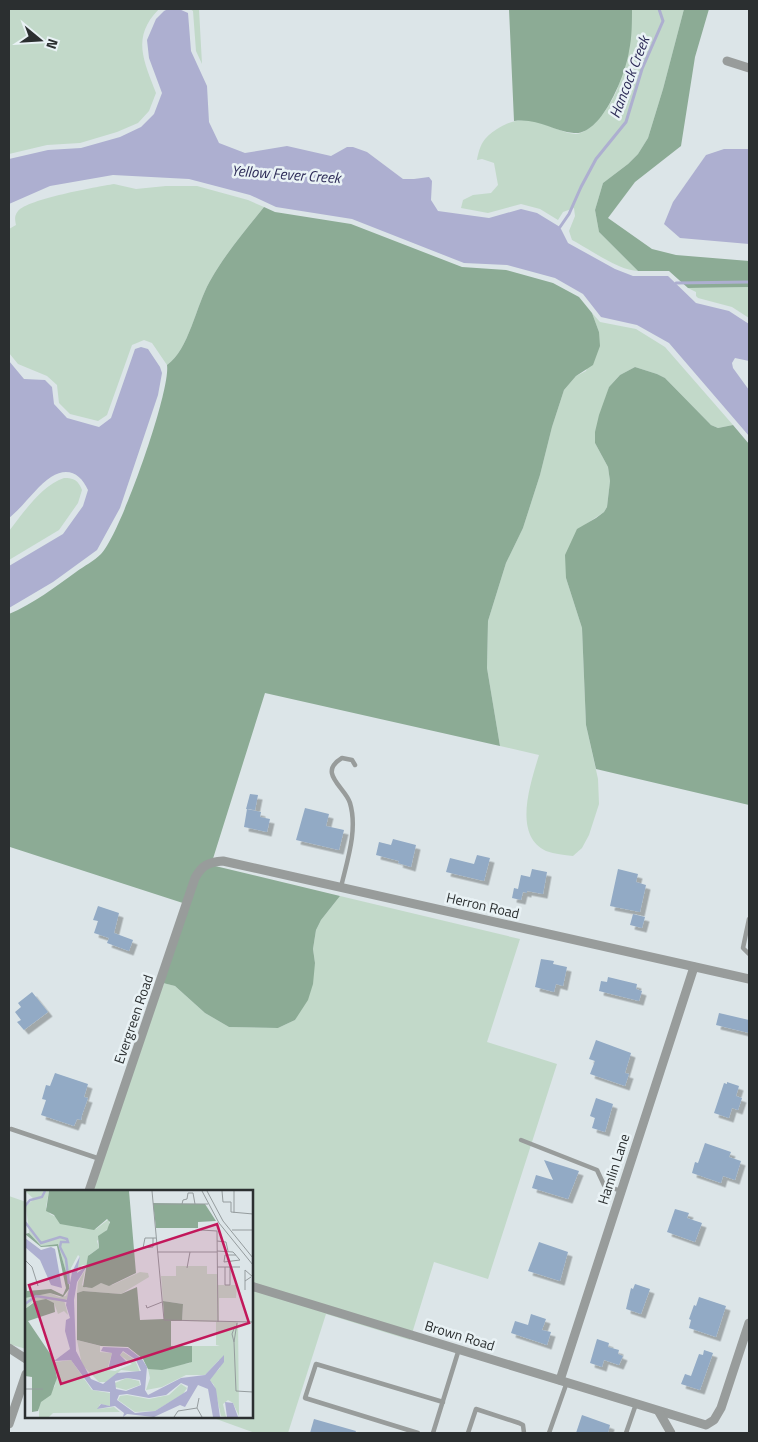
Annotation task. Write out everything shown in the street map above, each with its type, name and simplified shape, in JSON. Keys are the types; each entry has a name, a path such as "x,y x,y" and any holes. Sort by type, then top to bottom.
{"street":[{"path":"727,61 749,68"},
{"name":"Herron Road","path":"211,862 223,861 749,979"},
{"name":"Evergreen Road","path":"89,1190 195,878 201,868 211,862"},
{"name":"Hamlin Lane","path":"563,1381 620,1191 694,967"},
{"name":"Brown Road","path":"252,1286 706,1425 714,1420 724,1400 749,1323"},
{"path":"10,1347 25,1358"},
{"path":"9,1424 25,1377"},
{"path":"659,1412 671,1433"}],"lane":[{"path":"341,887 354,823 349,801 334,779 332,771 334,765 342,758 352,760 355,765"},
{"path":"749,919 743,948 749,954"},
{"path":"11,1129 100,1159"},
{"path":"521,1140 597,1170 604,1185 620,1191"},
{"path":"433,1433 459,1350"},
{"path":"418,1433 305,1398 316,1364 443,1402"},
{"path":"549,1433 563,1381"},
{"path":"626,1433 636,1404"},
{"path":"468,1433 476,1409 519,1423 523,1425 524,1433"}],"green space":[{"path":"9,9 159,9 150,19 145,29 142,49 147,70 156,93 149,111 138,123 117,132 80,143 47,145 9,154"},
{"path":"190,9 199,9 202,64 196,51 193,11"},
{"path":"509,9 632,9 630,46 623,74 611,101 594,125 584,131 574,133 531,121 514,121"},
{"path":"632,9 684,9 648,138 638,154 628,164 603,183 595,210 599,232 638,271 614,264 572,240 569,231 575,216 574,208 563,212 558,220 540,209 521,204 488,213 461,208 463,200 473,195 491,193 498,185 494,163 482,159 477,160 483,142 497,129 511,122 525,120 576,134 589,128 602,116 612,101 621,79 626,59"},
{"path":"684,9 709,9 695,57 681,146 635,182 608,218 652,249 676,255 749,261 749,287 688,288 669,271 638,271 599,232 595,210 603,183 638,154 648,138"},
{"path":"114,184 136,189 166,186 197,186 248,200 264,207 216,271 205,291 187,338 175,358 167,365 152,343 144,340 132,345 107,415 98,421 70,414 59,403 57,385 47,376 18,364 9,353 9,229 16,225 15,220 18,211 35,202 63,194"},
{"path":"264,207 275,212 351,224 462,267 506,270 553,283 579,297 592,313 599,332 600,346 593,365 576,376 564,390 523,528 506,563 488,621 487,668 500,746 265,693 211,865 340,896 321,920 316,930 313,949 315,963 313,984 308,1000 295,1020 278,1028 229,1027 205,1013 175,986 163,983 189,905 10,847 9,851 9,614 52,589 101,554 120,520 143,462 161,403 167,365 175,358 187,338 205,291 222,261"},
{"path":"749,287 749,318 732,307 698,298 696,292 688,288"},
{"path":"592,313 600,322 636,329 665,347 733,425 718,428 711,425 665,378 635,367 620,375 609,387 595,443 608,467 610,481 607,507 604,512 586,524 566,578 582,628 586,725 598,779 599,804 589,835 582,848 573,856 546,851 536,843 529,833 527,807 539,755 500,746 487,668 488,621 506,563 523,528 564,390 576,376 586,371 599,332"},
{"path":"635,367 665,378 711,425 718,428 733,425 749,444 749,805 596,769 586,725 582,628 566,578 565,555 577,529 596,518 607,507 610,481 608,467 595,443 595,432 609,387 620,375"},
{"path":"64,478 75,480 82,490 78,503 59,530 9,560 9,531 40,493"},
{"path":"340,896 520,939 487,1042 557,1064 488,1279 434,1262 410,1340 326,1314 288,1433 255,1433 211,1417 252,1417 252,1190 93,1190 163,983 175,986 205,1013 229,1027 278,1028 295,1020 315,963 313,949 316,930 321,920"},
{"path":"9,1196 25,1202 25,1349 9,1344"}],"water":[{"path":"168,9 179,9 188,13 191,51 207,86 209,122 219,143 245,153 287,146 331,156 347,147 353,147 367,152 403,179 429,177 432,181 431,200 438,211 489,218 521,209 537,213 560,227 568,243 615,269 633,276 668,276 696,303 729,311 749,324 749,361 735,358 732,363 733,368 749,390 749,436 669,343 637,325 601,317 583,294 555,278 507,265 464,263 352,219 276,207 250,195 189,179 113,175 50,186 9,204 9,159 48,150 81,148 120,137 141,127 154,114 162,93 149,58 147,40 156,19"},
{"path":"724,149 749,149 749,244 680,238 664,224 673,202 706,155"},
{"path":"141,347 148,349 162,373 158,395 120,508 97,550 53,582 9,608 9,566 63,534 83,506 88,490 82,480 73,473 63,472 57,474 40,486 9,518 9,361 24,379 45,380 52,387 54,404 67,418 99,427 111,418 135,349"}],"building":[{"path":"250,794 258,795 255,810 246,809"},
{"path":"305,808 329,814 326,826 344,830 339,850 296,840"},
{"path":"247,809 261,812 260,817 270,819 267,832 244,827"},
{"path":"393,839 416,845 411,867 398,863 399,861 376,855 379,842 391,845"},
{"path":"477,855 490,858 484,881 446,872 450,858 474,864"},
{"path":"532,869 547,872 543,894 527,891 527,893 523,892 521,900 512,898 514,888 518,889 521,875 530,877"},
{"path":"618,869 638,874 636,882 646,885 640,912 610,906"},
{"path":"98,906 119,913 114,933 133,940 129,951 107,943 109,938 94,933 98,921 93,920"},
{"path":"633,914 645,917 642,928 630,925"},
{"path":"541,959 554,961 553,964 567,967 563,986 556,984 554,992 535,987"},
{"path":"608,977 637,984 636,989 642,991 639,1001 599,991 601,981 607,982"},
{"path":"32,992 48,1012 24,1030 17,1022 21,1020 15,1012 21,1007 18,1003"},
{"path":"719,1013 749,1020 749,1033 716,1025"},
{"path":"596,1040 631,1053 625,1073 629,1074 625,1086 590,1074 595,1061 589,1059"},
{"path":"55,1073 88,1084 84,1097 88,1098 81,1120 77,1119 74,1126 41,1115 46,1100 42,1099 46,1085 50,1086"},
{"path":"727,1082 739,1086 736,1096 742,1098 738,1110 732,1108 729,1118 714,1113 724,1083 727,1084"},
{"path":"596,1098 613,1104 605,1132 592,1128 595,1118 590,1116"},
{"path":"705,1143 731,1152 729,1157 741,1161 735,1180 723,1176 721,1183 692,1173 695,1162 698,1163"},
{"path":"544,1160 579,1171 568,1199 532,1188 536,1175 553,1180"},
{"path":"675,1209 689,1213 687,1218 702,1223 695,1242 667,1232"},
{"path":"539,1242 568,1252 560,1281 528,1271"},
{"path":"635,1284 650,1289 641,1314 626,1309 631,1288 633,1289"},
{"path":"699,1297 726,1306 716,1337 689,1328 691,1320 689,1319"},
{"path":"531,1314 546,1319 542,1330 551,1332 547,1345 511,1333 515,1321 528,1325"},
{"path":"597,1339 609,1343 608,1347 619,1350 618,1354 623,1356 619,1365 604,1360 602,1367 590,1363"},
{"path":"704,1350 713,1353 700,1390 681,1384 685,1374 691,1376 699,1354 703,1355"},
{"path":"582,1415 610,1425 608,1433 576,1433"},
{"path":"314,1419 356,1431 355,1433 310,1433"}],"waterway":[{"name":"Hancock Creek","path":"560,227 569,214 596,159 626,122 642,69 663,21 659,9"},
{"name":"Yellow Fever Creek","path":"676,283 749,282"}]}
